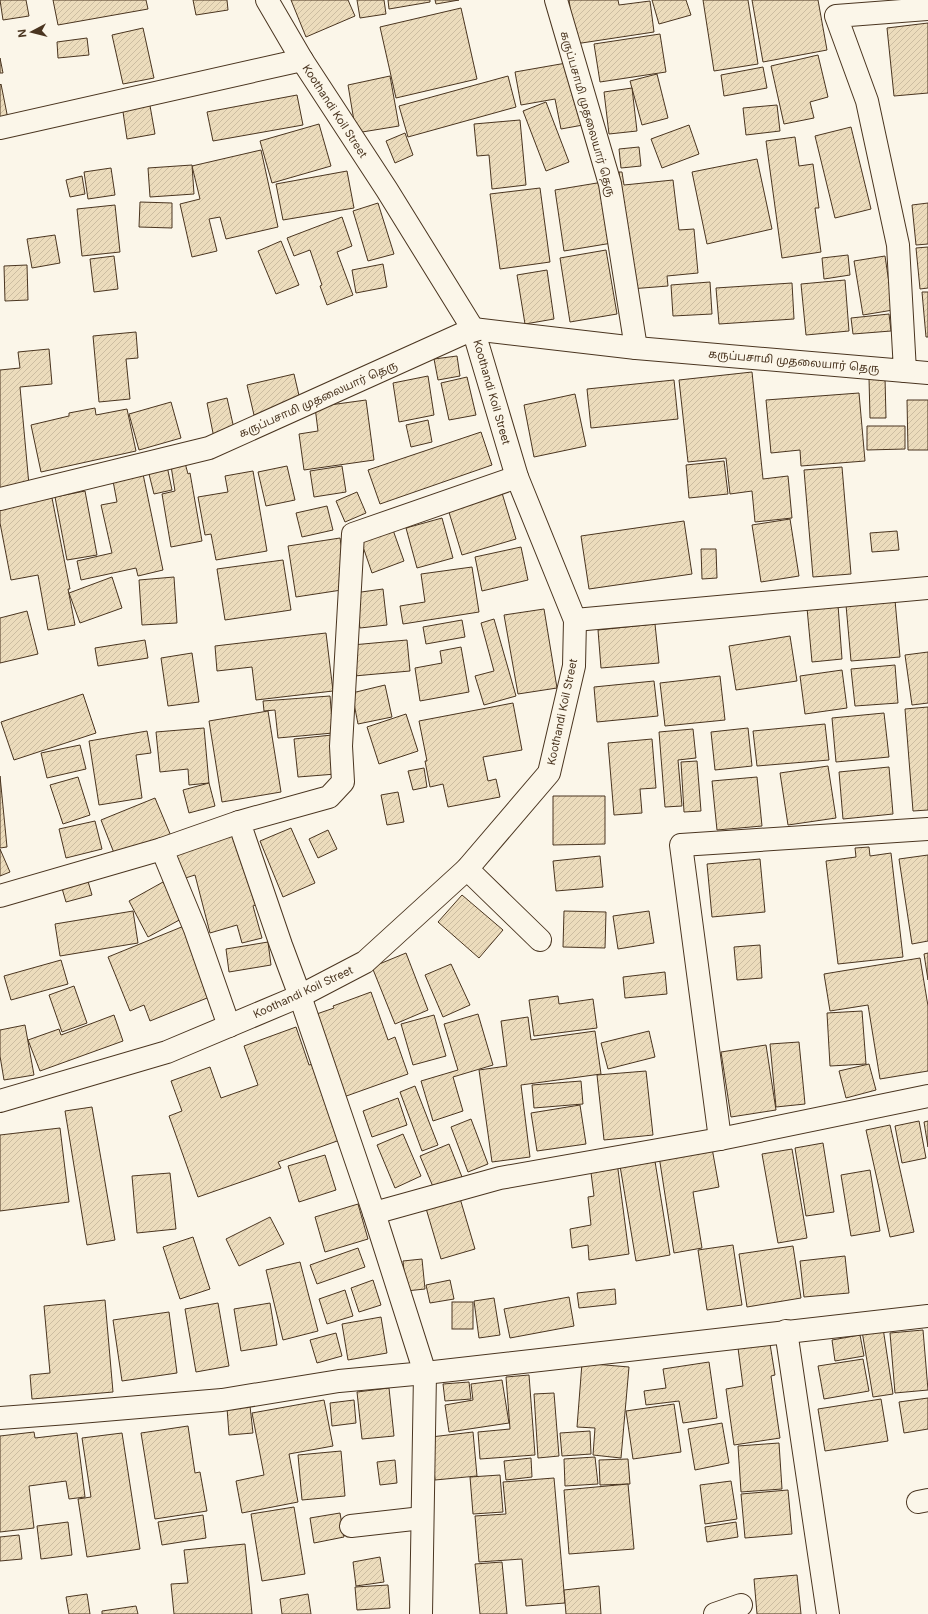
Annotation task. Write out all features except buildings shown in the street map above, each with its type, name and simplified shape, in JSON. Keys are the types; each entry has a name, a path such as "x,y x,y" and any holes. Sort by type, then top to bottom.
{"street":[{"name":"Koothandi Koil Street","path":"0,1101 167,1052 300,996 365,962 467,869 549,773 574,666 575,620 517,478 473,329 387,190 302,60 267,0"},
{"name":"கருப்பசாமி முதலையார் தெரு","path":"556,0 610,184 636,348"},
{"path":"905,371 898,245 867,101 836,8 928,9"},
{"path":"0,128 302,60"},
{"name":"கருப்பசாமி முதலையார் தெரு","path":"0,499 210,448 473,329 636,348 928,373"},
{"path":"0,896 162,849 239,822 329,797 343,782 341,746 353,534 517,478"},
{"path":"575,620 928,588"},
{"path":"239,822 374,1213 425,1373 421,1614"},
{"path":"720,1139 681,845 928,829"},
{"path":"162,849 195,929 229,1026"},
{"path":"467,869 540,940"},
{"path":"374,1213 500,1178 720,1139 928,1096"},
{"path":"0,1418 68,1414 222,1400 339,1381 425,1373 928,1316"},
{"path":"786,1331 828,1614"},
{"path":"351,1526 422,1518"},
{"path":"715,1614 741,1605"}]}
